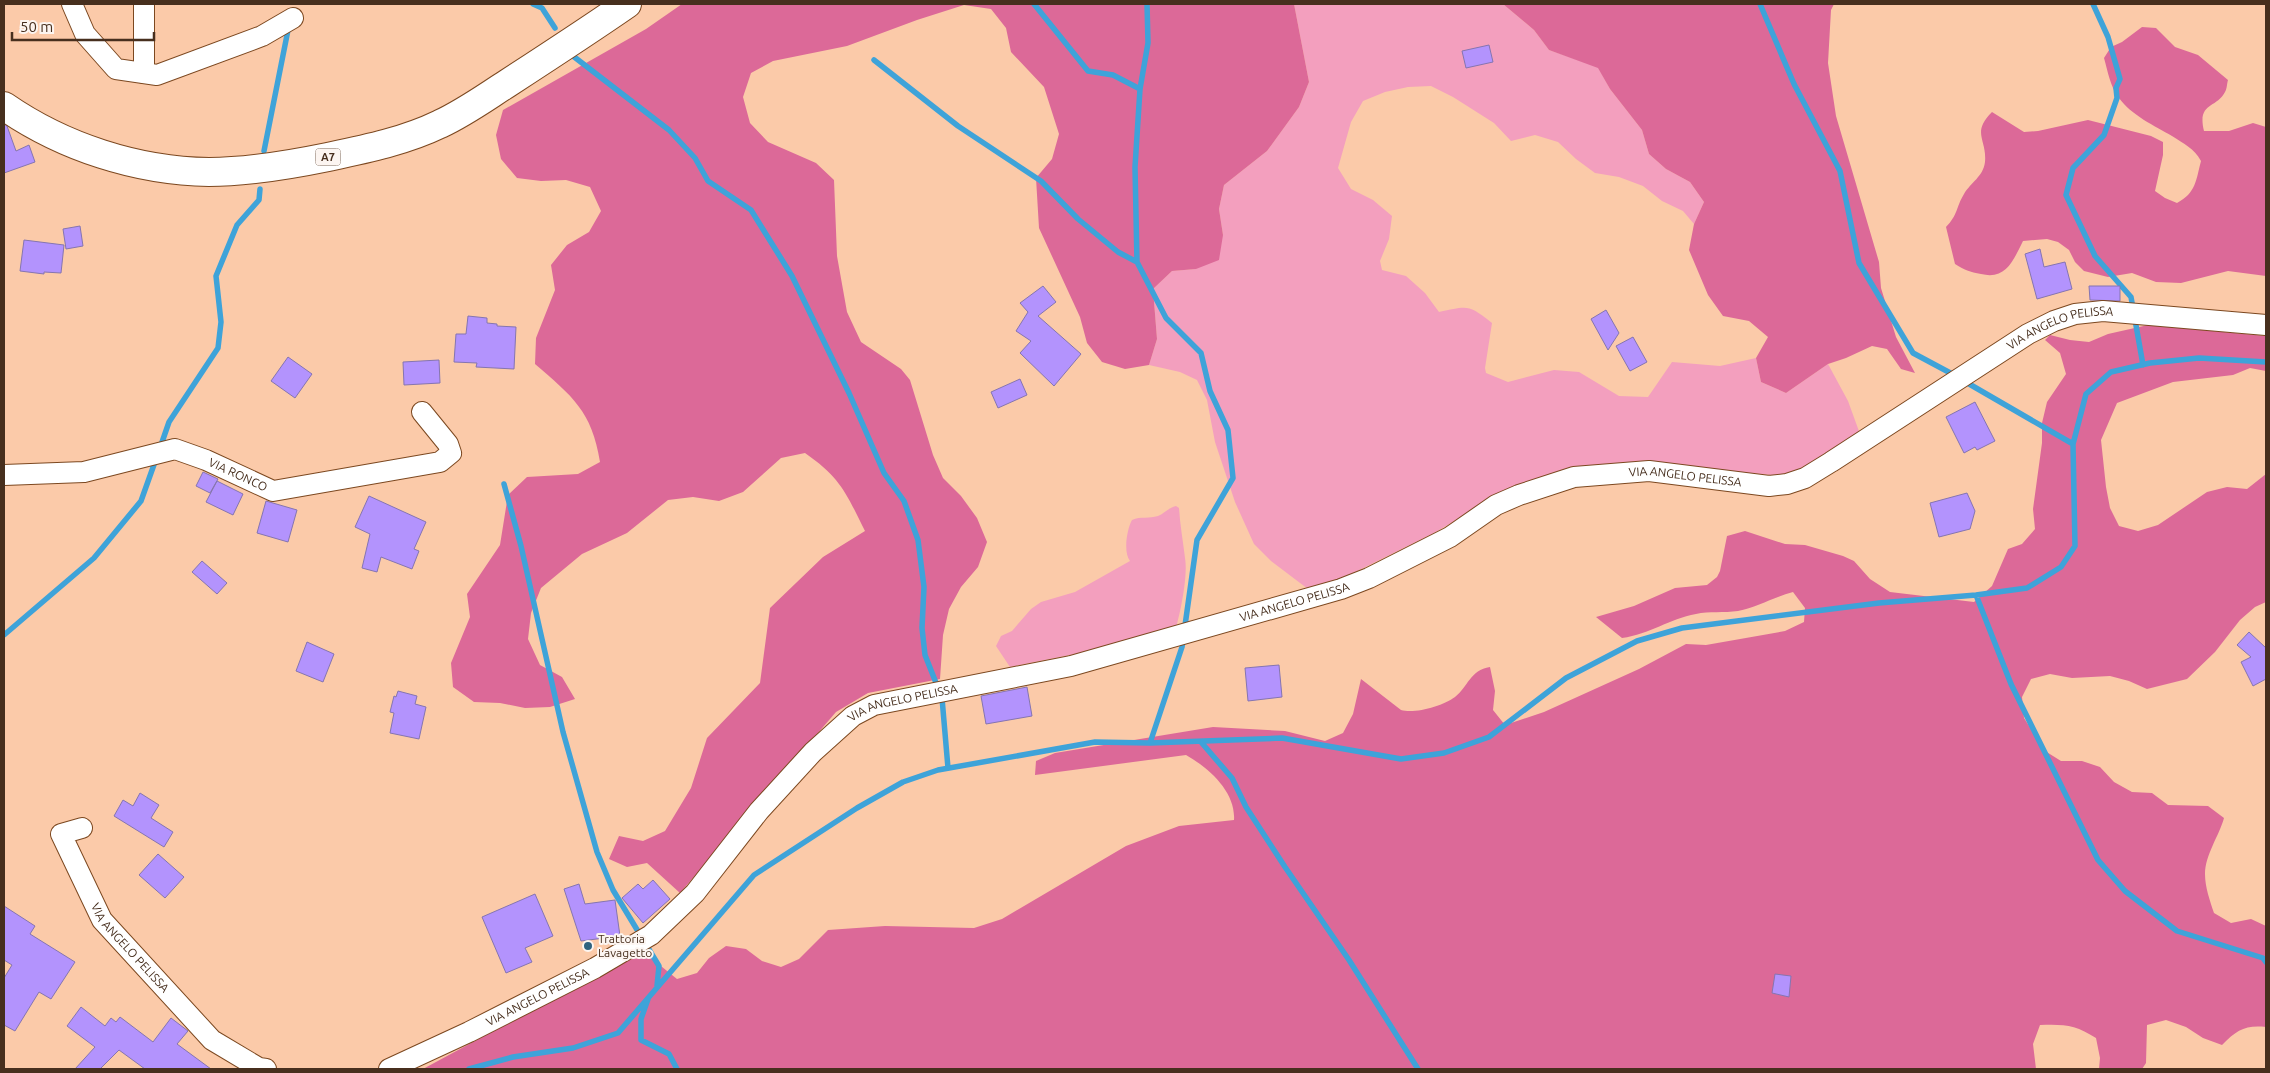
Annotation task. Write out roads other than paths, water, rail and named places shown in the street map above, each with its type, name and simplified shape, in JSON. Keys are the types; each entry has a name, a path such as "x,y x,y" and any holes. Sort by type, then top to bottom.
{"highway":[{"name":"A7","path":"4,106 20,117 79,146 140,165 208,172 264,169 375,147 441,124 476,104 627,4"}],"street":[{"path":"72,4 84,34 116,69 157,75 262,36 293,18"},
{"path":"144,4 144,73"},
{"name":"VIA ANGELO PELISSA","path":"389,1069 469,1032 595,968 651,935 695,893 759,811 813,752 853,716 874,706 1071,666 1341,589 1369,578 1450,537 1496,505 1519,495 1574,477 1649,471 1748,485 1769,486 1787,484 1804,478 1831,462 2028,334 2054,321 2075,314 2103,311 2266,325"},
{"name":"VIA RONCO","path":"4,475 84,472 175,449 206,460 274,491 440,462 451,453 448,444 422,412"},
{"name":"VIA ANGELO PELISSA","path":"82,828 61,834 102,920 212,1040 259,1068 266,1069"}],"waterway":[{"path":"533,4 542,8 555,28"},
{"path":"1034,4 1088,71 1113,75 1140,89"},
{"path":"1147,4 1148,43 1140,89 1135,167 1137,262 1166,318 1201,353 1210,391 1228,430 1233,478 1197,540 1182,647 1150,743"},
{"path":"1760,4 1794,84 1840,171 1859,263 1913,353 1956,376"},
{"path":"2093,4 2108,37 2120,79 2116,88 2117,98 2104,135 2073,168 2066,195 2095,256 2131,297 2143,365"},
{"path":"264,151 289,25"},
{"path":"573,56 669,130 695,158 708,181 751,210 792,276 849,393 884,473 904,501 918,540 924,587 922,628 925,655 942,698 948,768"},
{"path":"874,60 958,126 1041,181 1078,219 1118,252 1137,262"},
{"path":"160,448 169,422 218,348 221,322 216,276 237,225 259,200 260,189"},
{"path":"469,1069 513,1057 573,1048 618,1033 754,875 857,808 903,782 938,770 1095,742 1150,743 1282,738 1401,759 1444,753 1489,737 1566,678 1637,641 1682,628 1879,603 1976,595 2027,588 2061,567 2075,546 2073,444 2086,394 2111,372 2150,363 2199,358 2266,362"},
{"path":"1964,381 2073,444"},
{"path":"4,635 94,558 141,501 156,459"},
{"path":"504,484 521,546 563,732 597,852 613,890 659,966 657,986"},
{"path":"1976,595 2011,684 2098,860 2125,891 2177,931 2263,958 2266,962"},
{"path":"1201,742 1232,778 1246,807 1349,960 1418,1069"},
{"path":"648,999 641,1019 641,1040 669,1054 677,1069"}],"place":[{"name":"Trattoria Lavagetto","path":"588,946"}]}
